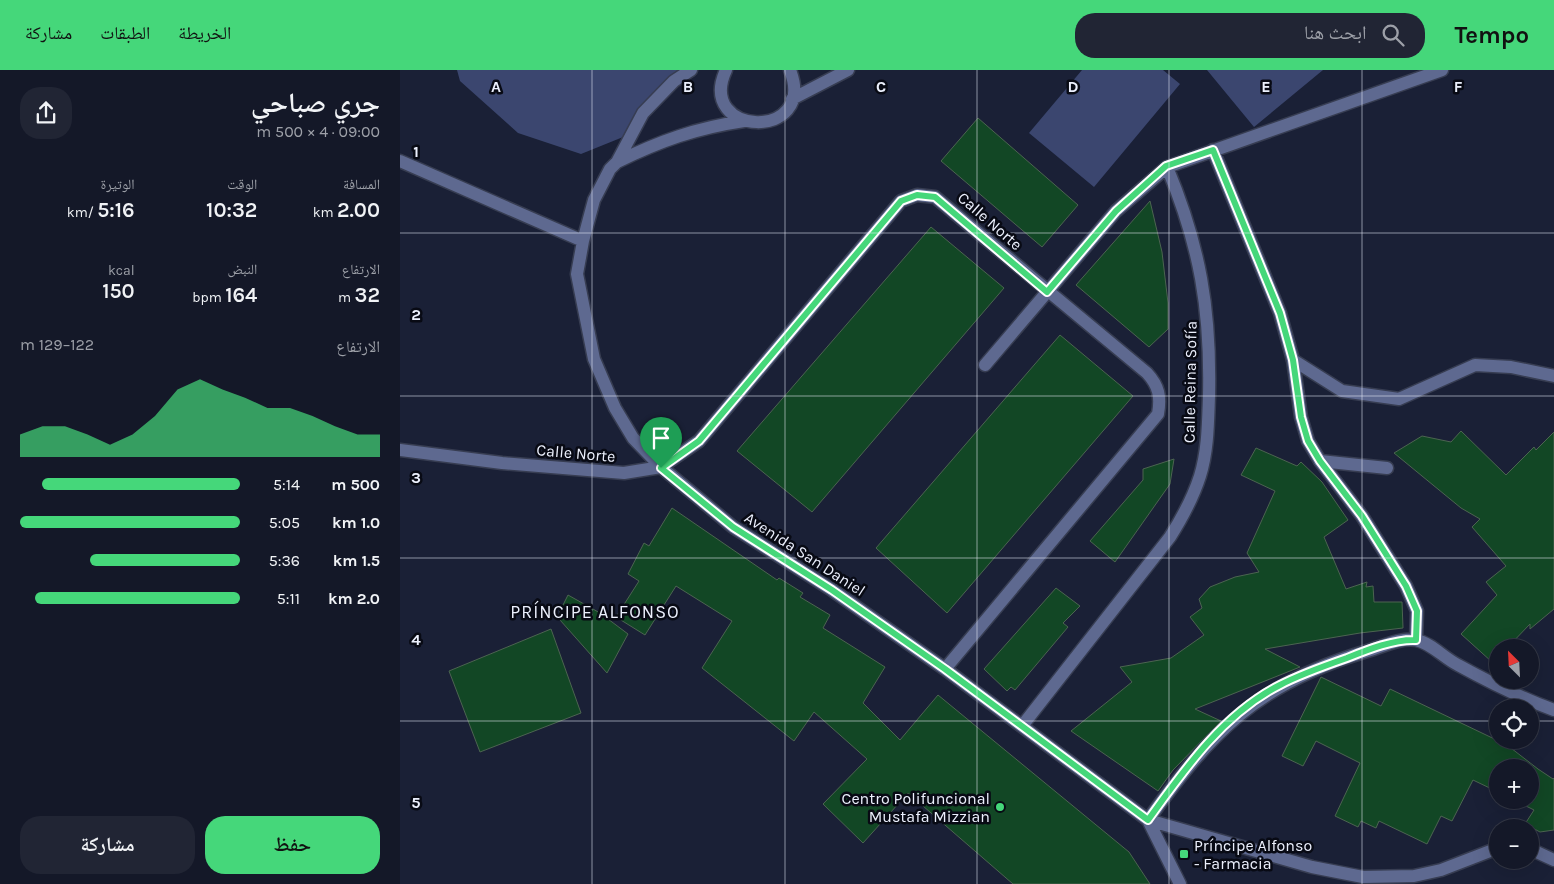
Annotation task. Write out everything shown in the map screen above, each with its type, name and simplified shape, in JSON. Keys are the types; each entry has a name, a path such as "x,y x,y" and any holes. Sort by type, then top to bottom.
{"street":[{"name":"Avenida San Daniel","path":"690,70 674,81 643,113 617,162 610,170 594,200 583,240 577,274 594,359 616,408 633,438 661,468 733,527 832,590 945,669 1148,820 1180,884"},
{"path":"726,70 721,88 723,98 735,116 756,124 768,123 787,109 792,99 793,79 790,70"},
{"path":"792,99 848,70"},
{"path":"985,365 1116,211 1166,166 1442,70"},
{"path":"617,162 688,131 744,121"},
{"path":"1213,150 1280,313 1293,360 1301,417 1308,441 1320,461 1362,516 1406,586 1417,611 1416,640"},
{"path":"400,161 583,240"},
{"name":"Calle Reina Sofía","path":"1022,726 1170,537 1186,511 1200,475 1208,425 1208,321 1194,242 1182,204 1166,166"},
{"name":"Calle Norte","path":"400,450 502,463 624,474 661,468 699,441 901,201 917,195 935,197 1154,381 1160,403 1158,414 945,669"},
{"path":"1293,360 1342,391 1399,399 1475,365 1511,367 1554,376"},
{"path":"1320,461 1387,468"},
{"path":"1489,852 1458,864 1414,876 1363,877 1312,867 1148,820 1202,749 1250,706 1278,686 1356,654 1406,640 1416,640 1426,644 1457,665 1531,702 1554,710"},
{"path":"1539,853 1554,860"}],"shaded area":[{"path":"457,70 680,70 633,133 581,154 518,133 460,81"},
{"path":"1082,70 1163,70 1180,84 1094,187 1029,133"},
{"path":"1207,70 1323,70 1254,127"}],"building":[{"path":"978,118 1078,205 1042,247 941,161"},
{"path":"1150,201 1162,252 1168,303 1168,329 1149,347 1076,285"},
{"path":"931,227 1004,288 812,512 737,451"},
{"path":"1060,335 1133,396 947,613 876,548"},
{"path":"1461,431 1506,475 1534,447 1536,450 1554,432 1554,609 1530,629 1530,624 1516,639 1489,639 1489,659 1461,634 1497,595 1486,582 1506,566 1472,527 1480,519 1461,508 1394,453 1422,436 1451,442"},
{"path":"1256,448 1297,466 1301,462 1322,482 1348,520 1324,537 1346,589 1367,582 1366,587 1373,586 1374,602 1402,602 1403,628 1360,633 1265,649 1300,667 1195,709 1221,721 1173,770 1158,791 1071,731 1132,682 1120,667 1171,658 1204,635 1190,617 1202,608 1199,599 1210,587 1235,577 1259,572 1247,553 1275,491 1241,475"},
{"path":"1174,459 1170,484 1115,562 1090,541 1143,480 1143,469"},
{"path":"672,508 777,580 779,578 803,593 800,597 830,615 823,628 885,667 863,703 900,740 938,695 1129,852 1150,884 1013,884 908,793 863,843 823,804 867,759 814,712 794,741 702,668 732,621 676,586 645,635 616,617 639,581 628,574 644,543 649,546"},
{"path":"1056,588 1080,606 1063,623 1068,627 1015,690 1011,687 1007,691 984,669"},
{"path":"568,595 600,613 628,634 607,673 560,620 560,611"},
{"path":"551,629 581,713 480,752 449,671"},
{"path":"1321,677 1381,706 1390,689 1489,736 1489,749 1512,749 1525,759 1489,759 1489,788 1473,780 1452,821 1441,816 1427,844 1379,821 1376,828 1361,821 1358,827 1335,816 1360,763 1316,741 1303,766 1282,756"},
{"path":"1539,770 1554,778 1554,830 1539,831 1539,819 1528,819 1534,810 1532,809 1539,809"}],"place":[{"name":"Centro Polifuncional Mustafa Mizzian","path":"1000,807"},
{"name":"Príncipe Alfonso - Farmacia","path":"1184,854"}],"district":[{"name":"PRÍNCIPE ALFONSO","path":"595,612"}],"route":[{"path":"1213,150 1280,313 1293,360 1301,417 1308,441 1320,461 1362,516 1406,586 1417,611 1416,640 1406,640 1356,654 1278,686 1250,706 1202,749 1182,772 1148,820 945,669 832,590 733,527 661,468 699,441 889,212 901,201 917,195 935,197 948,206 1047,292 1116,211 1166,166 1213,150"}]}
